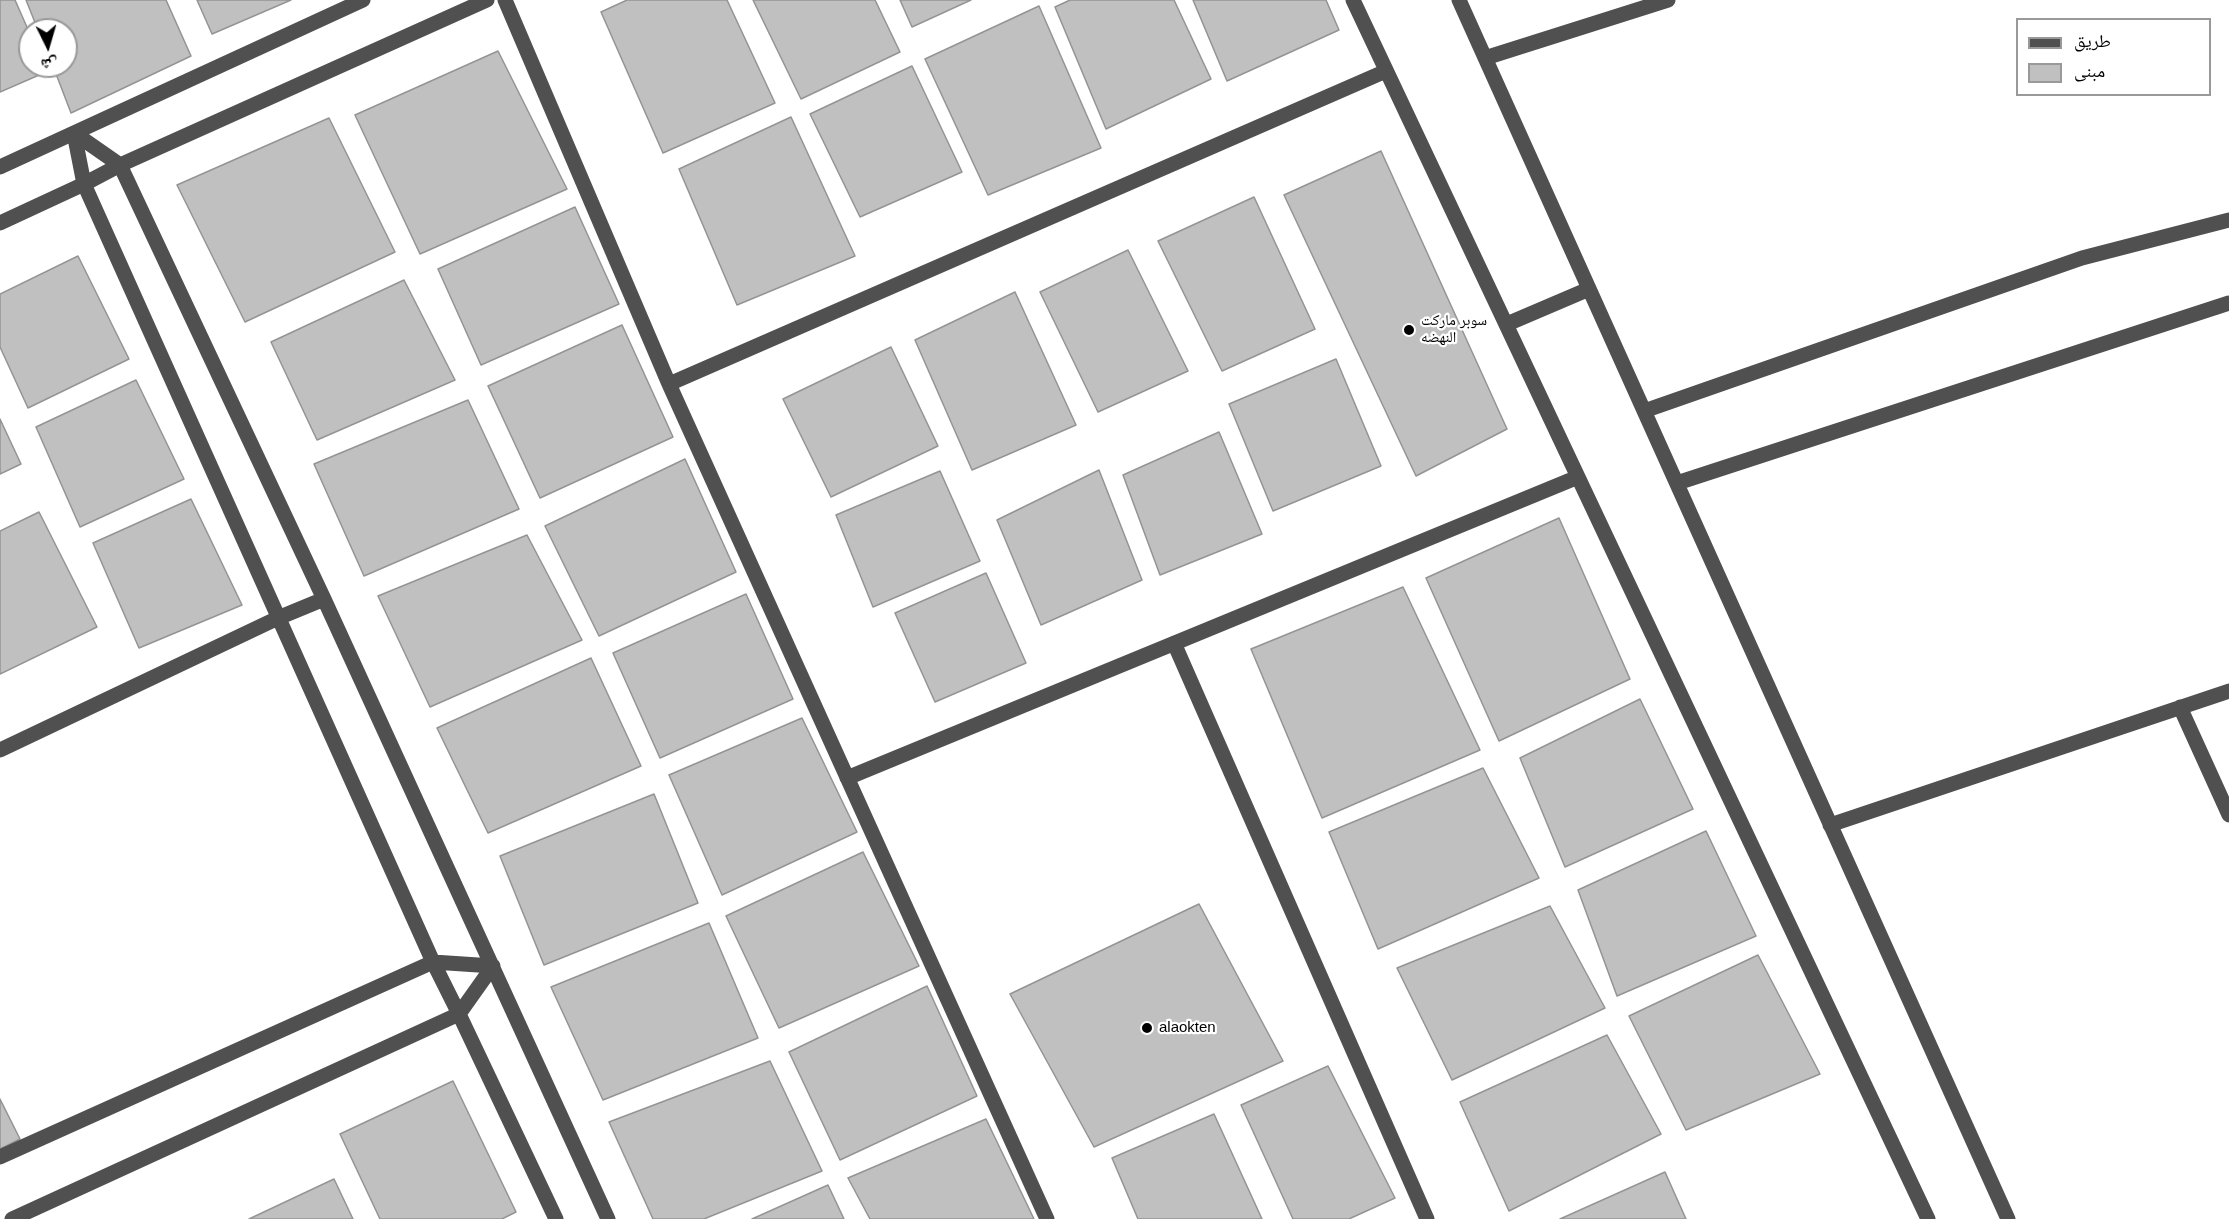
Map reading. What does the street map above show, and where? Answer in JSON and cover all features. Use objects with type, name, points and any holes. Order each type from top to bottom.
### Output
[{"type":"street","points":[[0,166],[363,0]]},
{"type":"street","points":[[0,223],[120,165],[487,0]]},
{"type":"street","points":[[505,0],[669,384],[1047,1219]]},
{"type":"street","points":[[1353,0],[1928,1219]]},
{"type":"street","points":[[1459,0],[2008,1219]]},
{"type":"street","points":[[1485,58],[1668,0]]},
{"type":"street","points":[[669,384],[1386,71]]},
{"type":"street","points":[[74,133],[120,165],[324,599],[608,1219]]},
{"type":"street","points":[[74,133],[84,184],[433,962],[556,1219]]},
{"type":"street","points":[[1644,411],[2082,258],[2229,220]]},
{"type":"street","points":[[1507,324],[1589,289]]},
{"type":"street","points":[[1677,483],[2229,303]]},
{"type":"street","points":[[847,778],[1578,477]]},
{"type":"street","points":[[0,750],[278,618],[324,599]]},
{"type":"street","points":[[1174,643],[1427,1219]]},
{"type":"street","points":[[1830,825],[2229,691]]},
{"type":"street","points":[[2180,708],[2229,815]]},
{"type":"street","points":[[0,1157],[433,962],[493,966]]},
{"type":"street","points":[[12,1219],[459,1014],[493,966]]},
{"type":"building","points":[[0,0],[15,0],[23,18],[18,18],[18,78],[32,78],[0,92]]},
{"type":"building","points":[[26,0],[166,0],[191,56],[71,113],[58,78],[78,78],[78,18],[33,18]]},
{"type":"building","points":[[197,0],[291,0],[212,34]]},
{"type":"building","points":[[627,0],[727,0],[775,103],[663,153],[601,12]]},
{"type":"building","points":[[753,0],[875,0],[900,52],[801,99]]},
{"type":"building","points":[[900,0],[971,0],[912,27]]},
{"type":"building","points":[[1070,0],[1174,0],[1211,79],[1106,129],[1055,7]]},
{"type":"building","points":[[1193,0],[1326,0],[1339,30],[1227,81]]},
{"type":"building","points":[[1039,6],[1101,148],[988,195],[925,59]]},
{"type":"building","points":[[498,51],[567,189],[420,254],[355,115]]},
{"type":"building","points":[[912,66],[962,172],[860,217],[810,114]]},
{"type":"building","points":[[791,117],[855,256],[737,305],[679,169]]},
{"type":"building","points":[[329,118],[395,252],[245,322],[177,185]]},
{"type":"building","points":[[1381,151],[1507,429],[1416,476],[1284,195]]},
{"type":"building","points":[[1254,197],[1315,329],[1222,371],[1158,241]]},
{"type":"building","points":[[575,207],[619,304],[481,365],[438,269]]},
{"type":"building","points":[[1128,250],[1188,371],[1098,412],[1040,292]]},
{"type":"building","points":[[78,256],[129,359],[28,408],[0,347],[0,294]]},
{"type":"building","points":[[404,280],[455,380],[317,440],[271,342]]},
{"type":"building","points":[[1015,292],[1076,425],[972,470],[915,340]]},
{"type":"building","points":[[622,325],[673,437],[540,498],[488,386]]},
{"type":"building","points":[[891,347],[938,446],[831,497],[783,399]]},
{"type":"building","points":[[1336,359],[1381,466],[1273,511],[1229,404]]},
{"type":"building","points":[[136,380],[184,479],[80,527],[36,427]]},
{"type":"building","points":[[468,400],[519,509],[364,576],[314,464]]},
{"type":"building","points":[[0,419],[21,464],[0,474]]},
{"type":"building","points":[[1219,432],[1262,534],[1160,575],[1123,475]]},
{"type":"building","points":[[685,459],[736,572],[599,636],[545,526]]},
{"type":"building","points":[[1099,470],[1142,580],[1041,625],[997,520]]},
{"type":"building","points":[[940,471],[980,561],[873,607],[836,515]]},
{"type":"building","points":[[191,499],[242,605],[139,648],[93,543]]},
{"type":"building","points":[[39,512],[97,627],[0,674],[0,531]]},
{"type":"building","points":[[1559,518],[1630,679],[1499,741],[1426,578]]},
{"type":"building","points":[[527,535],[582,640],[430,707],[378,596]]},
{"type":"building","points":[[986,573],[1026,663],[935,702],[895,613]]},
{"type":"building","points":[[1403,587],[1480,750],[1322,818],[1251,649]]},
{"type":"building","points":[[746,594],[793,699],[660,758],[613,653]]},
{"type":"building","points":[[591,658],[641,766],[488,833],[437,728]]},
{"type":"building","points":[[1640,699],[1693,809],[1565,867],[1520,758]]},
{"type":"building","points":[[802,718],[857,832],[722,895],[669,775]]},
{"type":"building","points":[[1483,768],[1539,878],[1378,949],[1329,832]]},
{"type":"building","points":[[654,794],[698,903],[544,965],[500,856]]},
{"type":"building","points":[[1706,831],[1756,936],[1617,996],[1578,890]]},
{"type":"building","points":[[863,852],[919,966],[779,1028],[726,916]]},
{"type":"building","name":"alaokten","points":[[1199,904],[1283,1061],[1094,1147],[1010,994]]},
{"type":"building","points":[[1550,906],[1605,1008],[1452,1080],[1397,968]]},
{"type":"building","points":[[709,923],[758,1038],[603,1100],[551,987]]},
{"type":"building","points":[[1758,955],[1820,1074],[1686,1130],[1629,1016]]},
{"type":"building","points":[[927,986],[977,1096],[840,1160],[789,1052]]},
{"type":"building","points":[[1607,1035],[1661,1134],[1509,1211],[1460,1102]]},
{"type":"building","points":[[770,1061],[822,1171],[704,1219],[653,1219],[609,1122]]},
{"type":"building","points":[[1328,1066],[1395,1198],[1349,1219],[1293,1219],[1241,1105]]},
{"type":"building","points":[[453,1081],[516,1212],[502,1219],[380,1219],[340,1134]]},
{"type":"building","points":[[0,1099],[20,1139],[0,1149]]},
{"type":"building","points":[[1214,1114],[1262,1219],[1138,1219],[1112,1158]]},
{"type":"building","points":[[986,1119],[1034,1219],[870,1219],[848,1178]]},
{"type":"building","points":[[1665,1172],[1686,1219],[1560,1219]]},
{"type":"building","points":[[334,1179],[353,1219],[249,1219]]},
{"type":"building","points":[[828,1185],[844,1219],[752,1219]]},
{"type":"place","name":"سوبر ماركت النهضه","points":[[1409,330]]},
{"type":"place","name":"alaokten","points":[[1147,1028]]}]
